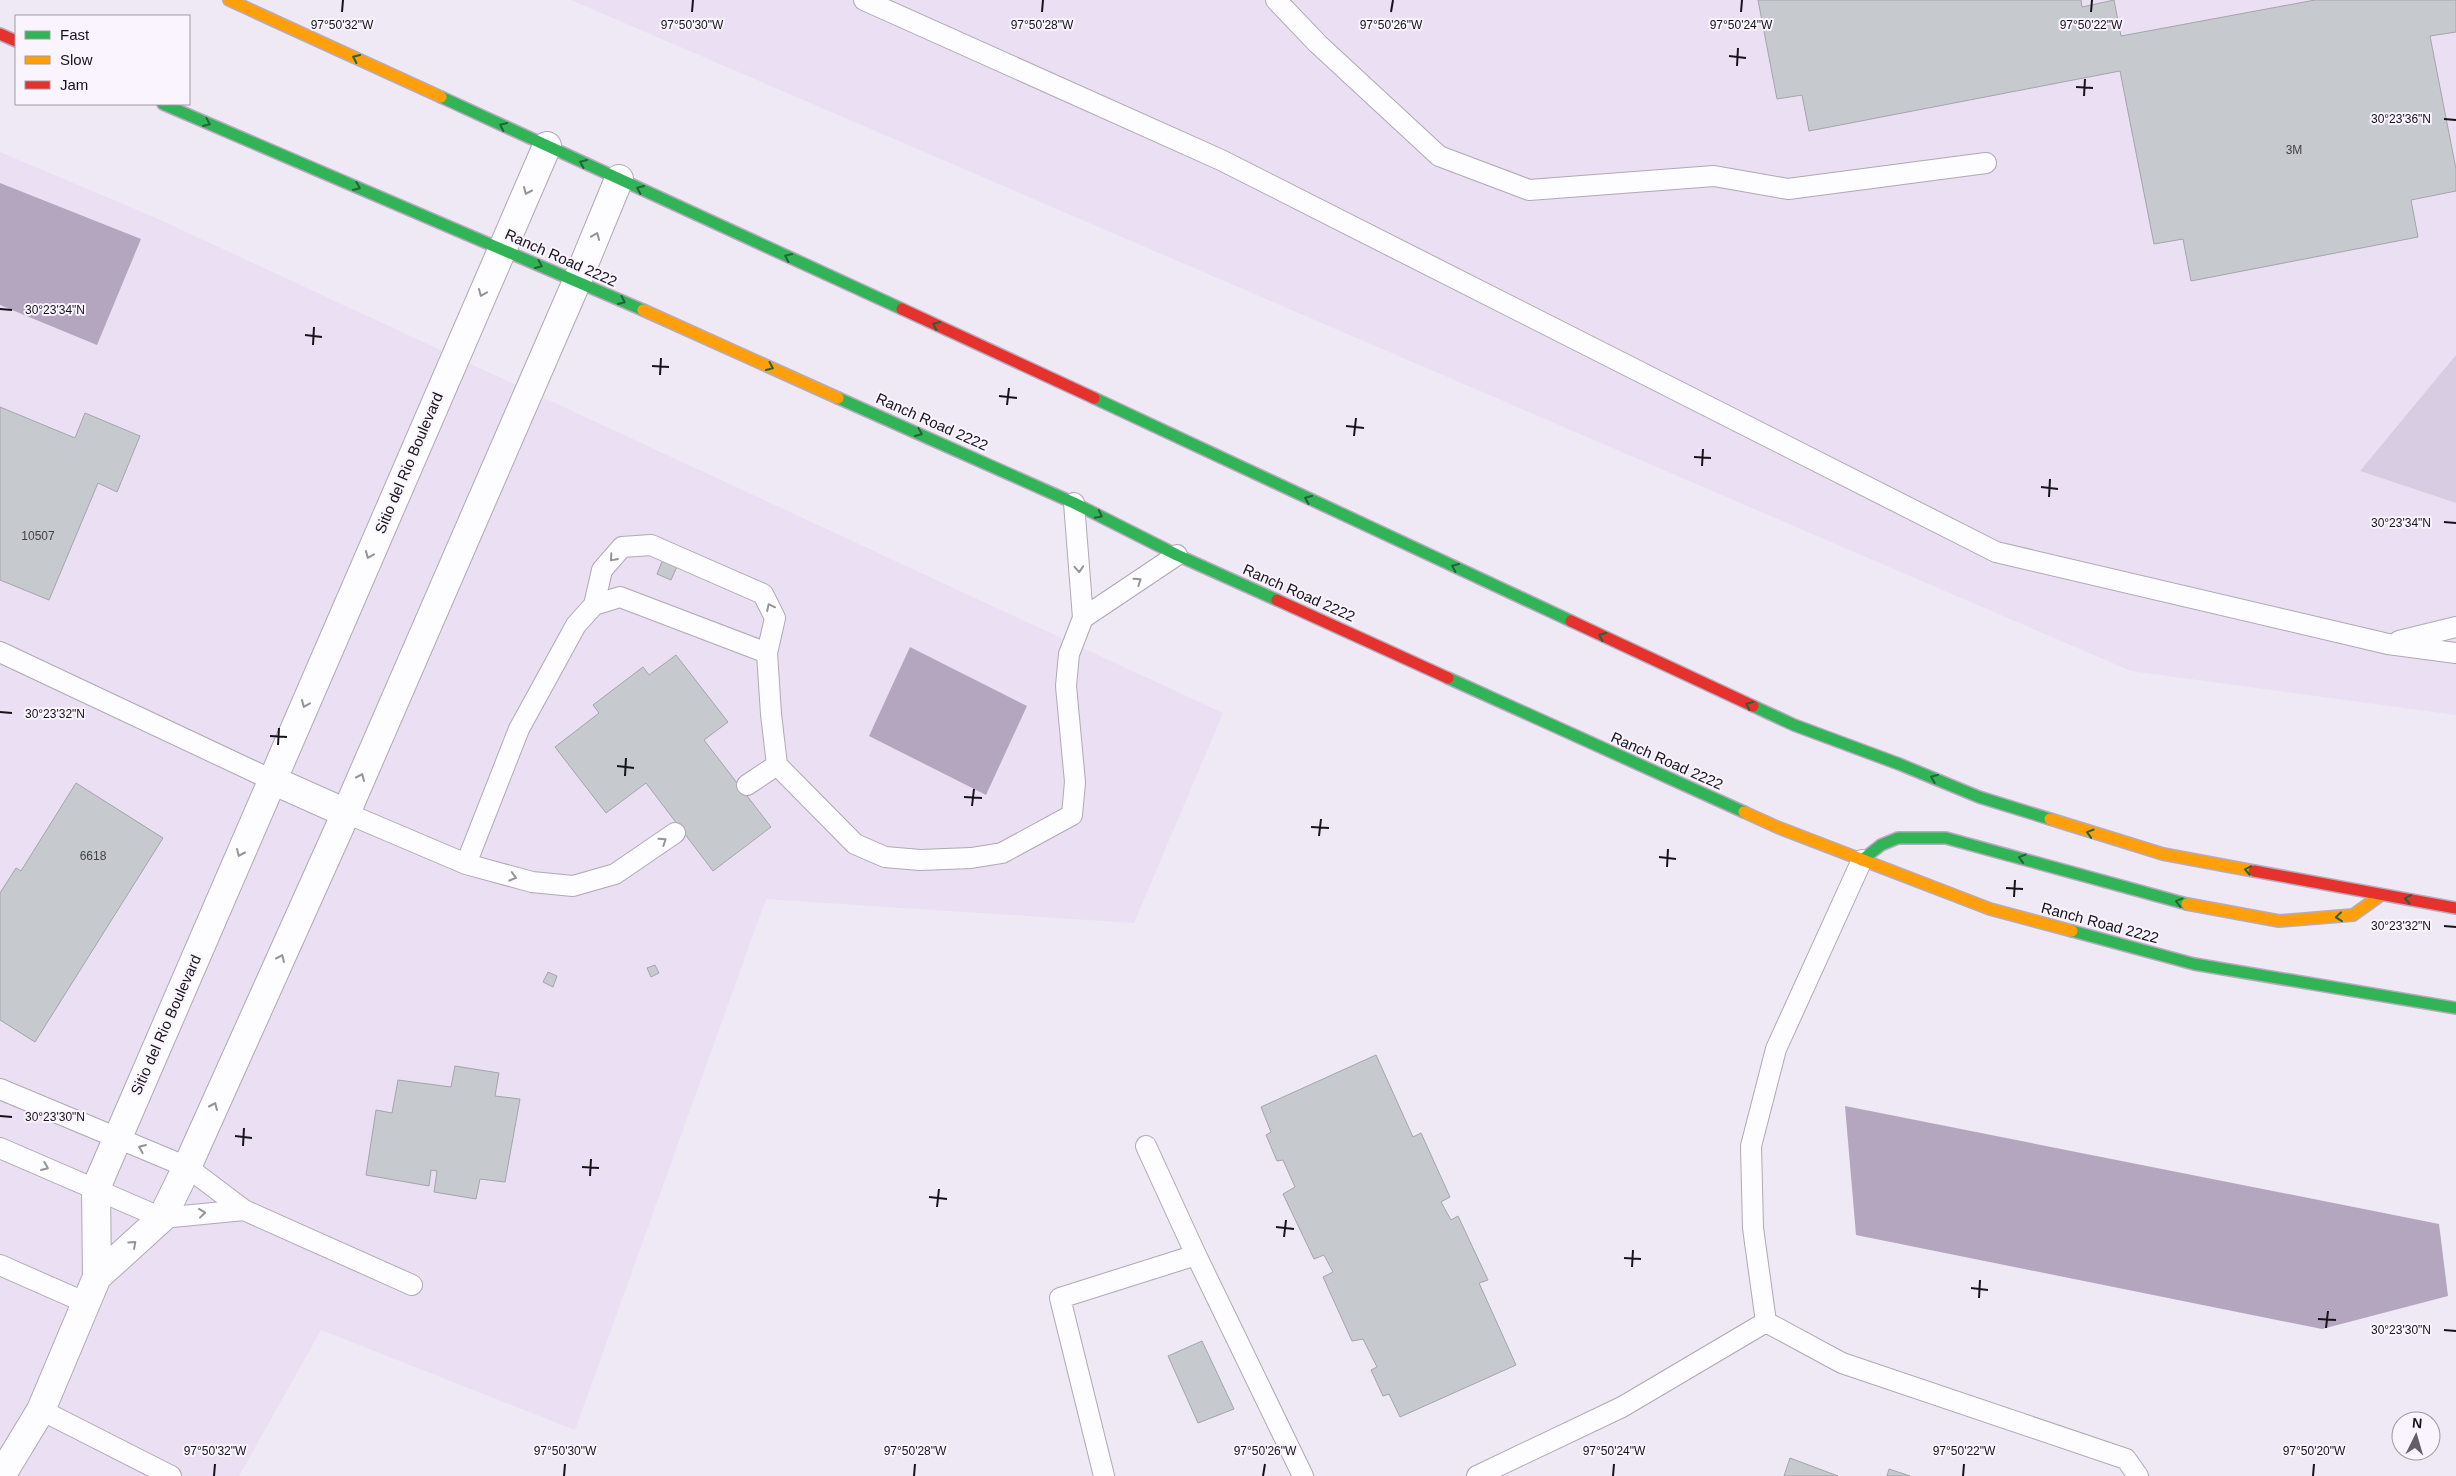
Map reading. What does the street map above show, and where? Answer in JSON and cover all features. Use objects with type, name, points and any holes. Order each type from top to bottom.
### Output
[{"type":"main road","points":[[229,0],[548,146],[1794,725],[1899,764],[1979,797],[2163,854],[2456,908]]},
{"type":"main road","points":[[0,34],[15,41]]},
{"type":"main road","name":"Ranch Road 2222","points":[[164,105],[577,281],[1074,503],[1178,555],[1776,827],[1990,909],[2194,964],[2456,1008]]},
{"type":"main road","points":[[1862,860],[1883,843],[1896,838],[1920,836],[1946,838],[2191,905],[2279,921],[2353,915],[2381,894]]},
{"type":"street","name":"Sitio del Rio Boulevard","points":[[96,1277],[96,1188],[116,1137],[501,248],[548,146]]},
{"type":"street","name":"Sitio del Rio Boulevard","points":[[5,1464],[41,1410],[84,1302],[96,1277],[162,1218],[187,1168],[346,813],[577,281],[619,179]]},
{"type":"street","points":[[272,780],[346,813]]},
{"type":"lane","points":[[864,0],[1221,160],[1996,552],[2388,644],[2456,652]]},
{"type":"lane","points":[[1276,0],[1318,44],[1439,156],[1529,190],[1714,176],[1788,189],[1986,163]]},
{"type":"lane","points":[[466,864],[519,729],[576,625],[594,604],[602,570],[622,547],[651,545],[763,594],[775,618],[767,653],[770,714],[777,765],[855,844],[885,857],[920,860],[971,858],[1002,853],[1072,815],[1075,782],[1066,686],[1069,654],[1083,618],[1074,503]]},
{"type":"lane","points":[[1083,618],[1178,555]]},
{"type":"lane","points":[[594,604],[620,597],[767,653]]},
{"type":"lane","points":[[2388,644],[2456,627]]},
{"type":"lane","points":[[0,652],[272,780]]},
{"type":"lane","points":[[747,785],[777,765]]},
{"type":"lane","points":[[346,813],[466,864],[532,882],[574,886],[616,874],[675,833]]},
{"type":"lane","points":[[1766,1322],[1753,1228],[1750,1146],[1776,1049],[1862,860]]},
{"type":"lane","points":[[0,1089],[187,1168],[244,1210],[412,1285]]},
{"type":"lane","points":[[1146,1146],[1196,1255],[1304,1476]]},
{"type":"lane","points":[[0,1148],[162,1218],[244,1210]]},
{"type":"lane","points":[[1104,1476],[1060,1298],[1196,1255]]},
{"type":"lane","points":[[0,1265],[84,1302]]},
{"type":"lane","points":[[1477,1476],[1622,1407],[1766,1322]]},
{"type":"lane","points":[[1766,1322],[1842,1363],[2126,1459],[2138,1476]]},
{"type":"lane","points":[[41,1410],[171,1476]]},
{"type":"shaded area","points":[[571,0],[2456,0],[2456,355],[2360,471],[2456,503],[2456,715],[2131,671]]},
{"type":"shaded area","points":[[0,152],[156,218],[1223,713],[1134,923],[766,899],[575,1430],[321,1330],[239,1476],[0,1476]]},
{"type":"shaded area","points":[[0,183],[141,239],[97,345],[0,305]]},
{"type":"shaded area","points":[[2456,355],[2456,503],[2360,471]]},
{"type":"shaded area","points":[[910,647],[1027,706],[986,795],[869,736]]},
{"type":"shaded area","points":[[1845,1106],[2439,1224],[2448,1296],[2322,1329],[1856,1235]]},
{"type":"building","points":[[1758,0],[2081,0],[2082,7],[2114,0],[2121,36],[2315,0],[2456,0],[2456,32],[2430,36],[2456,169],[2456,191],[2411,200],[2418,237],[2191,281],[2183,239],[2154,244],[2120,71],[1809,131],[1802,95],[1777,99]]},
{"type":"building","points":[[0,407],[75,438],[85,413],[140,436],[117,492],[98,483],[49,600],[0,580]]},
{"type":"building","points":[[665,554],[680,560],[671,580],[657,574]]},
{"type":"building","points":[[676,655],[728,722],[704,740],[771,827],[713,871],[646,783],[606,813],[555,747],[599,713],[593,705],[643,667],[649,675]]},
{"type":"building","points":[[76,783],[163,838],[35,1042],[0,1020],[0,893],[16,868],[21,871]]},
{"type":"building","points":[[655,965],[659,973],[651,977],[647,968]]},
{"type":"building","points":[[548,972],[557,976],[553,987],[543,982]]},
{"type":"building","points":[[1376,1055],[1413,1137],[1421,1133],[1450,1197],[1441,1202],[1451,1220],[1458,1216],[1488,1280],[1479,1283],[1516,1365],[1400,1417],[1389,1394],[1383,1396],[1371,1370],[1377,1367],[1363,1339],[1352,1341],[1323,1277],[1333,1272],[1324,1255],[1314,1259],[1283,1194],[1295,1187],[1283,1160],[1277,1161],[1266,1135],[1271,1132],[1261,1107]]},
{"type":"building","points":[[455,1066],[499,1073],[495,1096],[520,1099],[505,1182],[480,1179],[476,1199],[434,1192],[437,1171],[431,1170],[429,1186],[366,1175],[376,1110],[392,1113],[398,1080],[451,1087]]},
{"type":"building","points":[[1202,1341],[1234,1409],[1198,1423],[1168,1356]]},
{"type":"building","points":[[1790,1458],[1838,1476],[1784,1476]]},
{"type":"building","points":[[1889,1469],[1910,1476],[1887,1476]]},
{"type":"traffic: fast","points":[[441,97],[902,309]]},
{"type":"traffic: fast","points":[[165,105],[643,310]]},
{"type":"traffic: fast","points":[[838,398],[1074,503],[1177,555],[1277,600]]},
{"type":"traffic: fast","points":[[1094,398],[1571,621]]},
{"type":"traffic: fast","points":[[1448,678],[1744,812]]},
{"type":"traffic: fast","points":[[1753,706],[1794,725],[1899,764],[1979,797],[2050,819]]},
{"type":"traffic: fast","points":[[1862,860],[1881,845],[1898,838],[1946,838],[2187,904]]},
{"type":"traffic: fast","points":[[2072,931],[2194,964],[2456,1008]]},
{"type":"traffic: slow","points":[[229,0],[441,97]]},
{"type":"traffic: slow","points":[[643,310],[838,398]]},
{"type":"traffic: slow","points":[[1744,812],[1777,827],[1990,909],[2072,931]]},
{"type":"traffic: slow","points":[[2050,819],[2163,854],[2254,871]]},
{"type":"traffic: slow","points":[[2187,904],[2279,921],[2353,915],[2381,895]]},
{"type":"traffic: jam","points":[[0,34],[15,41]]},
{"type":"traffic: jam","points":[[902,309],[1094,398]]},
{"type":"traffic: jam","points":[[1277,600],[1448,678]]},
{"type":"traffic: jam","points":[[1571,621],[1753,706]]},
{"type":"traffic: jam","points":[[2254,871],[2456,908]]}]
